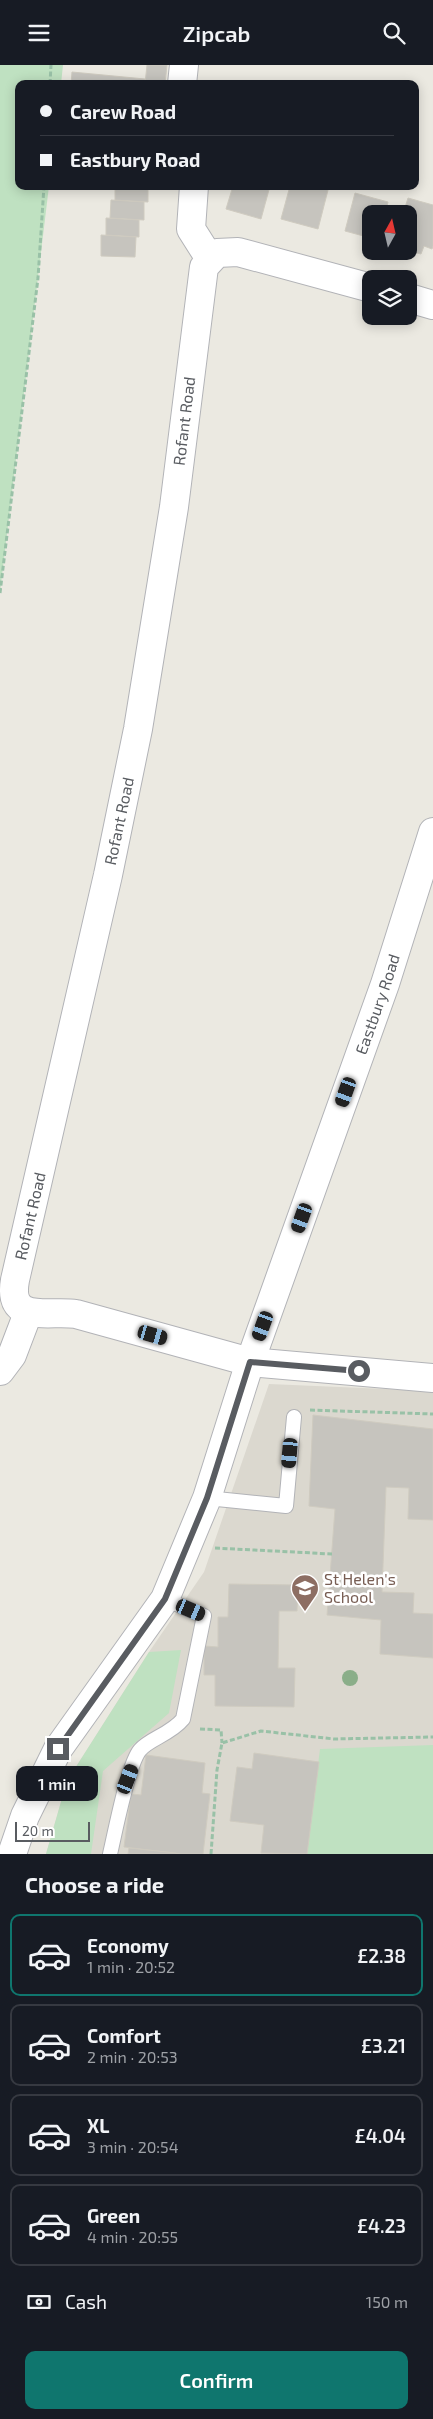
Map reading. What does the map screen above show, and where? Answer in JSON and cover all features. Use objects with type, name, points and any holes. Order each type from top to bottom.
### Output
[{"type":"street","points":[[182,80],[184,65]]},
{"type":"street","points":[[194,190],[191,229],[210,259],[217,253],[238,252],[362,286]]},
{"type":"street","name":"Rofant Road","points":[[28,1313],[18,1306],[14,1299],[13,1290],[108,875],[138,729],[174,507],[200,283],[204,267],[210,259]]},
{"type":"street","points":[[417,300],[433,305]]},
{"type":"street","name":"Eastbury Road","points":[[12,1854],[25,1816],[58,1749],[165,1599],[207,1498],[250,1362],[385,984],[433,832]]},
{"type":"street","points":[[0,1371],[12,1355],[28,1313],[61,1312],[76,1314],[250,1362],[433,1378]]},
{"type":"lane","points":[[207,1498],[286,1506],[294,1417]]},
{"type":"lane","points":[[110,1854],[128,1779],[140,1750],[177,1727],[184,1719],[204,1616],[165,1599]]},
{"type":"path","points":[[50,80],[51,65]]},
{"type":"path","points":[[0,593],[38,278],[44,190]]},
{"type":"path","points":[[294,1417],[313,1409],[433,1414]]},
{"type":"path","points":[[187,1546],[332,1555]]},
{"type":"path","points":[[177,1727],[221,1730],[222,1743],[217,1770],[211,1854]]},
{"type":"path","points":[[222,1743],[261,1731],[334,1739],[433,1737]]},
{"type":"shaded area","name":"St Helen's School","points":[[269,1384],[433,1391],[433,1854],[46,1854],[67,1781],[149,1652],[204,1572]]},
{"type":"green space","points":[[0,65],[63,65],[61,80],[15,80],[15,190],[49,190],[0,592]]},
{"type":"green space","points":[[181,1650],[169,1713],[103,1771],[91,1854],[46,1854],[67,1781],[149,1652]]},
{"type":"green space","points":[[433,1745],[433,1854],[307,1854],[320,1749]]},
{"type":"building","points":[[147,65],[167,65],[165,80],[145,80]]},
{"type":"building","points":[[72,72],[145,79],[145,80],[71,80]]},
{"type":"building","points":[[115,190],[148,190],[148,202],[115,200]]},
{"type":"building","points":[[232,190],[269,190],[261,219],[226,209]]},
{"type":"building","points":[[289,190],[328,190],[318,229],[281,219]]},
{"type":"building","points":[[355,193],[388,202],[387,205],[362,205],[362,236],[345,231]]},
{"type":"building","points":[[408,198],[433,205],[433,246],[432,249],[424,246],[421,254],[418,253],[418,205],[406,205]]},
{"type":"building","points":[[111,200],[144,202],[144,220],[110,218]]},
{"type":"building","points":[[106,218],[139,220],[139,237],[106,235]]},
{"type":"building","points":[[101,235],[136,237],[135,257],[101,256]]},
{"type":"building","points":[[313,1415],[433,1429],[433,1520],[408,1519],[409,1488],[386,1487],[382,1592],[414,1593],[413,1613],[433,1614],[433,1658],[380,1654],[381,1620],[327,1615],[335,1509],[309,1506]]},
{"type":"building","points":[[229,1584],[298,1585],[297,1611],[279,1611],[278,1668],[295,1668],[294,1707],[215,1706],[215,1675],[204,1675],[204,1646],[218,1647],[218,1617],[228,1617]]},
{"type":"building","points":[[254,1753],[319,1762],[307,1854],[261,1853],[264,1825],[230,1821],[237,1767],[252,1769]]},
{"type":"building","points":[[146,1755],[205,1763],[202,1793],[210,1794],[203,1854],[181,1854],[124,1847],[131,1794],[141,1795]]},
{"type":"building","points":[[129,1848],[176,1853],[176,1854],[128,1854]]},
{"type":"place","name":"St Helen's School","points":[[305,1612]]},
{"type":"route","points":[[58,1749],[165,1599],[207,1498],[250,1362],[359,1371]]}]
